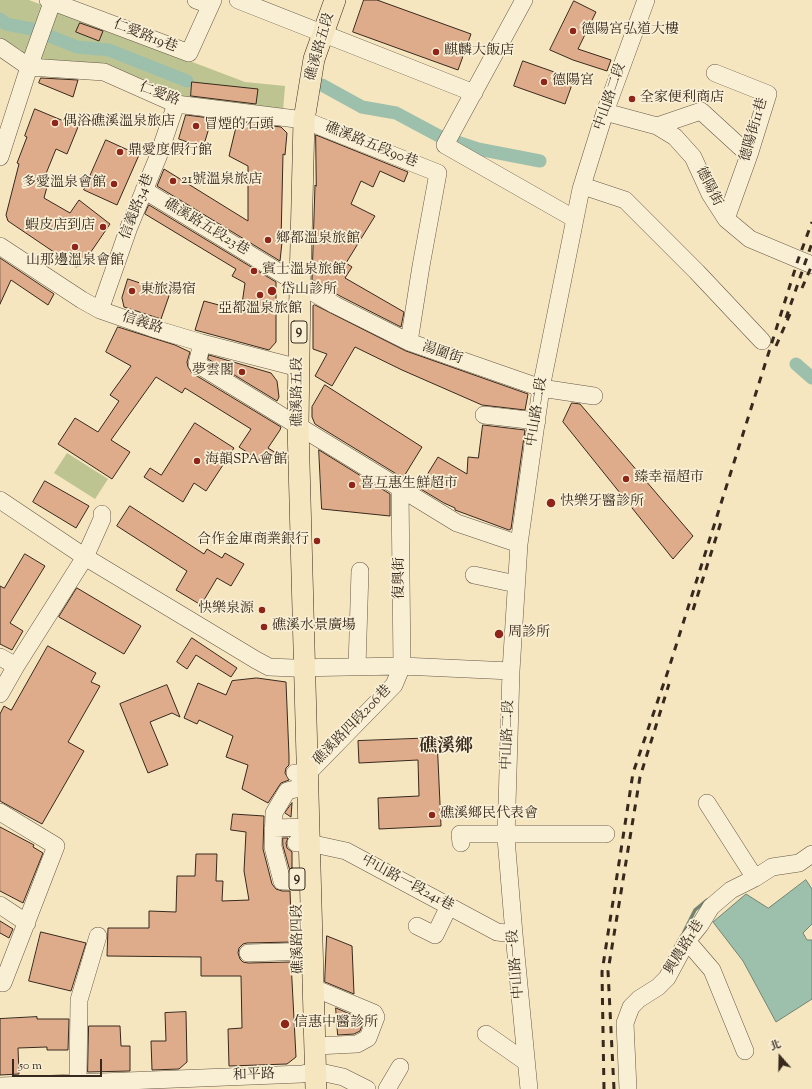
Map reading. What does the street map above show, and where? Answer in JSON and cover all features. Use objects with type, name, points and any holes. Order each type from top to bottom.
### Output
[{"type":"main road","name":"礁溪路五段","points":[[299,669],[293,423],[297,119],[314,59],[322,0]]},
{"type":"main road","name":"礁溪路五段","points":[[317,32],[335,0]]},
{"type":"main road","name":"礁溪路四段","points":[[299,669],[309,1081]]},
{"type":"main road","name":"礁溪路四段","points":[[306,951],[314,988],[316,1046],[309,1081]]},
{"type":"street","points":[[238,0],[474,93]]},
{"type":"street","points":[[524,0],[445,145],[575,219]]},
{"type":"street","name":"中山路二段","points":[[506,836],[511,670],[519,544],[541,388],[583,186],[605,112],[642,1]]},
{"type":"street","name":"仁愛路19巷","points":[[50,5],[189,53],[206,2]]},
{"type":"street","points":[[0,157],[50,5]]},
{"type":"street","points":[[0,47],[32,59]]},
{"type":"street","name":"仁愛路","points":[[32,59],[104,72],[176,104],[297,119]]},
{"type":"street","name":"德陽街11巷","points":[[715,73],[768,94],[749,155],[726,219]]},
{"type":"street","name":"信義路34巷","points":[[100,310],[176,104]]},
{"type":"street","points":[[657,126],[701,111],[749,155]]},
{"type":"street","name":"德陽街","points":[[605,112],[657,126],[676,137],[693,157],[710,194],[726,219],[750,239],[812,265]]},
{"type":"street","name":"礁溪路五段90巷","points":[[297,119],[438,173]]},
{"type":"street","name":"湯圍街","points":[[438,173],[409,342],[541,388],[594,396]]},
{"type":"street","points":[[583,186],[625,200],[697,272],[762,341]]},
{"type":"street","name":"礁溪路五段23巷","points":[[144,190],[294,282],[335,305],[409,342]]},
{"type":"street","name":"信義路","points":[[0,246],[82,300],[100,310],[202,343],[293,367]]},
{"type":"street","points":[[202,343],[197,364],[457,523],[519,544]]},
{"type":"street","points":[[484,415],[537,421]]},
{"type":"street","name":"復興街","points":[[400,489],[402,666]]},
{"type":"street","points":[[0,500],[85,557],[269,667],[299,669],[402,666],[511,670]]},
{"type":"street","points":[[0,694],[85,557],[102,519],[102,514]]},
{"type":"street","points":[[358,667],[360,571]]},
{"type":"street","points":[[474,575],[516,584]]},
{"type":"street","points":[[0,657],[16,666]]},
{"type":"street","name":"礁溪路四段206巷","points":[[304,882],[282,881],[273,847],[274,813],[287,791],[302,781],[394,685],[402,666]]},
{"type":"street","points":[[707,803],[755,878]]},
{"type":"street","points":[[0,812],[56,846],[3,982]]},
{"type":"street","name":"中山路一段241巷","points":[[273,828],[303,835],[346,851],[497,932],[514,934]]},
{"type":"street","points":[[461,843],[460,834],[506,836],[606,834]]},
{"type":"street","name":"中山路一段","points":[[506,836],[526,1062],[530,1089]]},
{"type":"street","name":"興農路1巷","points":[[632,1086],[625,1023],[631,1007],[639,999],[658,987],[667,978],[687,941],[700,925],[710,906],[731,890],[755,878],[772,867],[799,863],[812,854]]},
{"type":"street","points":[[0,905],[27,923]]},
{"type":"street","points":[[417,926],[435,935],[449,906]]},
{"type":"street","points":[[78,1083],[79,1000],[98,936]]},
{"type":"street","points":[[687,941],[712,970],[745,1051]]},
{"type":"street","points":[[248,953],[306,951]]},
{"type":"street","points":[[314,988],[374,1013],[376,1017],[368,1038],[357,1044],[316,1046]]},
{"type":"street","points":[[486,1034],[526,1062]]},
{"type":"street","points":[[387,1089],[400,1067]]},
{"type":"street","name":"和平路","points":[[0,1086],[78,1083],[309,1081],[344,1083],[367,1089]]},
{"type":"shaded area","points":[[0,0],[29,0],[245,82],[285,86],[283,111],[179,98],[29,61],[21,50],[0,38]]},
{"type":"shaded area","points":[[67,453],[108,479],[95,499],[54,473]]},
{"type":"shaded area","points":[[806,880],[812,889],[812,924],[803,933],[807,940],[812,940],[812,999],[776,1022],[743,961],[713,922],[746,894],[768,908]]},
{"type":"building","name":"麒麟大飯店","points":[[364,0],[377,0],[471,34],[458,70],[353,32]]},
{"type":"building","name":"德陽宮弘道大樓","points":[[574,1],[596,12],[578,49],[611,60],[607,71],[573,60],[550,50]]},
{"type":"building","points":[[80,23],[103,31],[99,41],[76,32]]},
{"type":"building","name":"德陽宮","points":[[523,61],[574,79],[565,104],[514,86]]},
{"type":"building","points":[[41,78],[78,80],[73,97],[39,83]]},
{"type":"building","points":[[192,82],[258,89],[256,104],[191,96]]},
{"type":"building","points":[[35,109],[78,127],[67,154],[56,149],[43,181],[48,183],[44,198],[70,213],[79,200],[110,224],[82,265],[76,267],[8,221],[6,215],[19,164],[17,163],[27,137],[25,136]]},
{"type":"building","points":[[186,115],[281,127],[287,133],[285,155],[283,154],[282,242],[280,261],[157,186],[164,169],[248,221],[248,166],[229,156],[236,127],[211,121],[203,148],[179,139]]},
{"type":"building","points":[[316,135],[408,172],[404,182],[380,171],[373,187],[361,181],[351,204],[375,216],[346,263],[352,267],[345,278],[404,312],[401,327],[312,280],[315,185],[316,186]]},
{"type":"building","points":[[106,140],[139,155],[117,205],[84,190]]},
{"type":"building","points":[[149,205],[276,282],[276,342],[269,350],[195,330],[204,301],[241,311],[245,283],[232,276],[236,269],[145,214]]},
{"type":"building","points":[[0,258],[54,294],[48,305],[11,280],[0,304]]},
{"type":"building","points":[[128,279],[170,293],[161,319],[124,307],[122,298]]},
{"type":"building","points":[[315,305],[406,351],[528,394],[525,410],[482,405],[402,370],[355,347],[332,386],[315,376],[327,354],[313,349],[313,306]]},
{"type":"building","points":[[118,327],[175,345],[190,352],[187,362],[192,373],[281,427],[268,448],[276,453],[267,465],[239,447],[251,429],[185,388],[182,393],[156,377],[111,440],[130,452],[112,479],[58,444],[75,418],[98,432],[119,401],[110,395],[131,366],[106,352]]},
{"type":"building","points":[[209,355],[271,373],[277,381],[279,397],[277,401],[208,359]]},
{"type":"building","points":[[325,385],[422,447],[403,478],[315,424],[312,417],[312,407]]},
{"type":"building","name":"臻幸福超市","points":[[572,403],[580,404],[693,536],[673,559],[563,422]]},
{"type":"building","points":[[195,423],[234,448],[206,491],[194,483],[183,502],[144,477],[150,468],[161,475]]},
{"type":"building","points":[[483,425],[525,430],[511,529],[509,530],[455,510],[455,508],[419,488],[438,457],[467,474],[468,457],[478,458]]},
{"type":"building","name":"喜互惠生鮮超市","points":[[319,450],[390,494],[390,516],[322,509]]},
{"type":"building","points":[[45,481],[89,506],[76,528],[33,502]]},
{"type":"building","points":[[130,506],[204,554],[207,549],[222,558],[225,553],[244,564],[231,586],[217,578],[201,605],[176,590],[187,571],[117,526]]},
{"type":"building","points":[[25,554],[45,566],[10,623],[23,631],[12,650],[0,644],[0,586],[4,588]]},
{"type":"building","points":[[77,588],[141,626],[124,654],[59,617]]},
{"type":"building","points":[[192,638],[237,668],[231,677],[196,655],[187,669],[177,662]]},
{"type":"building","points":[[48,646],[96,673],[91,682],[100,686],[68,742],[84,751],[42,824],[0,801],[0,714],[4,706],[11,710]]},
{"type":"building","points":[[257,678],[286,682],[289,765],[286,768],[285,773],[289,780],[281,783],[268,803],[242,789],[248,765],[226,757],[233,736],[199,720],[197,724],[184,718],[198,683],[226,695],[232,681]]},
{"type":"building","points":[[167,685],[180,717],[172,713],[150,722],[168,765],[148,773],[120,704]]},
{"type":"building","points":[[437,738],[441,826],[379,829],[378,798],[419,796],[418,760],[359,763],[358,741]]},
{"type":"building","points":[[292,803],[291,817],[285,813]]},
{"type":"building","points":[[233,814],[264,816],[263,849],[272,884],[276,889],[290,891],[292,942],[247,943],[243,944],[239,948],[238,953],[243,962],[248,963],[291,962],[296,1057],[287,1064],[229,1066],[228,1029],[242,1028],[241,976],[201,976],[201,957],[107,956],[108,928],[149,928],[149,911],[176,912],[177,876],[195,876],[196,854],[217,854],[216,881],[223,881],[222,901],[249,900],[244,871],[246,832],[231,830]]},
{"type":"building","points":[[0,827],[34,845],[33,847],[43,853],[23,903],[0,891]]},
{"type":"building","points":[[283,838],[288,838],[286,843],[287,848],[292,852],[292,871],[290,871],[283,846]]},
{"type":"building","points":[[0,921],[13,929],[9,938],[0,933]]},
{"type":"building","points":[[41,932],[86,943],[71,991],[29,981]]},
{"type":"building","points":[[327,936],[352,946],[354,994],[325,982]]},
{"type":"building","points":[[336,1008],[364,1020],[360,1031],[354,1034],[338,1035]]},
{"type":"building","points":[[186,1012],[187,1062],[179,1069],[152,1070],[151,1041],[166,1041],[165,1013]]},
{"type":"building","points":[[37,1017],[37,1019],[69,1019],[68,1050],[47,1050],[47,1047],[18,1048],[19,1074],[0,1075],[0,1019]]},
{"type":"building","points":[[89,1026],[120,1026],[121,1046],[130,1046],[130,1071],[88,1072]]},
{"type":"waterway","points":[[0,19],[6,24],[32,29],[77,47],[109,50],[187,81]]},
{"type":"waterway","points":[[322,85],[362,107],[396,113],[439,136],[478,149],[540,161]]},
{"type":"waterway","points":[[796,364],[812,378]]},
{"type":"waterway","points":[[684,932],[695,910],[707,900]]},
{"type":"railway","points":[[604,1089],[602,972],[633,773],[668,671],[798,260],[812,222]]},
{"type":"railway","points":[[786,318],[812,243]]},
{"type":"railway","points":[[802,288],[812,265]]},
{"type":"railway","points":[[776,346],[790,314]]},
{"type":"railway","points":[[693,610],[721,522]]},
{"type":"railway","points":[[614,1089],[608,971],[640,777],[669,684]]},
{"type":"place","name":"德陽宮弘道大樓","points":[[573,31]]},
{"type":"place","name":"麒麟大飯店","points":[[436,52]]},
{"type":"place","name":"德陽宮","points":[[544,82]]},
{"type":"place","name":"全家便利商店","points":[[632,99]]},
{"type":"place","name":"偶浴礁溪溫泉旅店","points":[[55,123]]},
{"type":"place","name":"冒煙的石頭","points":[[196,126]]},
{"type":"place","name":"鼎愛度假行館","points":[[120,152]]},
{"type":"place","name":"21號溫泉旅店","points":[[173,181]]},
{"type":"place","name":"多愛溫泉會館","points":[[114,184]]},
{"type":"place","name":"蝦皮店到店","points":[[103,227]]},
{"type":"place","name":"鄉都溫泉旅館","points":[[268,240]]},
{"type":"place","name":"山那邊溫泉會館","points":[[75,247]]},
{"type":"place","name":"賓士溫泉旅館","points":[[254,271]]},
{"type":"place","name":"東旅湯宿","points":[[132,291]]},
{"type":"place","name":"岱山診所","points":[[272,291]]},
{"type":"place","name":"亞都溫泉旅館","points":[[260,295]]},
{"type":"place","name":"夢雲閣","points":[[242,372]]},
{"type":"place","name":"海韻SPA會館","points":[[197,461]]},
{"type":"place","name":"臻幸福超市","points":[[626,479]]},
{"type":"place","name":"喜互惠生鮮超市","points":[[352,485]]},
{"type":"place","name":"快樂牙醫診所","points":[[551,503]]},
{"type":"place","name":"合作金庫商業銀行","points":[[317,541]]},
{"type":"place","name":"快樂泉源","points":[[262,610]]},
{"type":"place","name":"礁溪水景廣場","points":[[264,627]]},
{"type":"place","name":"周診所","points":[[499,634]]},
{"type":"place","name":"礁溪鄉民代表會","points":[[432,815]]},
{"type":"place","name":"信惠中醫診所","points":[[285,1024]]},
{"type":"district","name":"礁溪鄉","points":[[446,748]]}]
